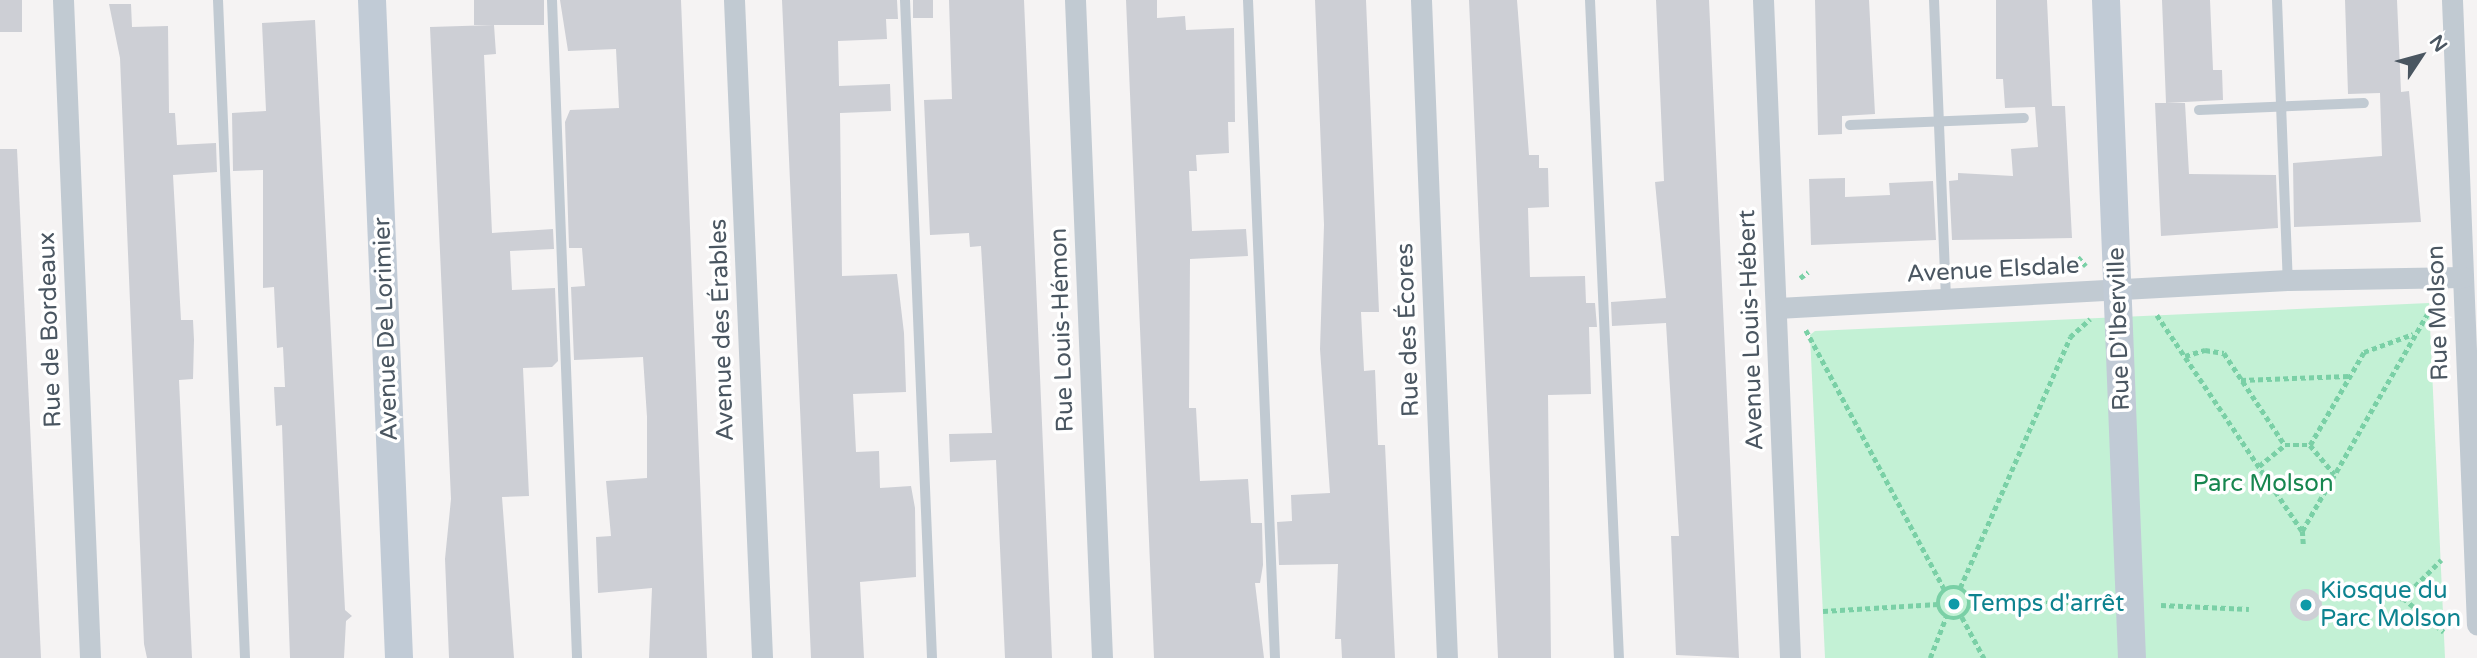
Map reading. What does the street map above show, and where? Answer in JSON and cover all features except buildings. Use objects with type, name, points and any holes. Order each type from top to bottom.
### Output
[{"type":"main road","name":"Avenue De Lorimier","points":[[372,0],[399,658]]},
{"type":"main road","name":"Rue D'Iberville","points":[[2106,0],[2132,658]]},
{"type":"street","name":"Rue de Bordeaux","points":[[63,0],[90,658]]},
{"type":"street","name":"Avenue des Érables","points":[[734,0],[762,658]]},
{"type":"street","name":"Rue Louis-Hémon","points":[[1075,0],[1102,658]]},
{"type":"street","name":"Rue des Écores","points":[[1421,0],[1447,658]]},
{"type":"street","name":"Avenue Louis-Hébert","points":[[1763,0],[1790,658]]},
{"type":"street","name":"Rue Molson","points":[[2452,0],[2477,625]]},
{"type":"street","name":"Avenue Elsdale","points":[[1777,308],[2288,279],[2463,277]]},
{"type":"lane","points":[[218,0],[245,658]]},
{"type":"lane","points":[[552,0],[577,658]]},
{"type":"lane","points":[[905,0],[932,658]]},
{"type":"lane","points":[[1248,0],[1275,658]]},
{"type":"lane","points":[[1590,0],[1619,658]]},
{"type":"lane","points":[[1934,0],[1946,298]]},
{"type":"lane","points":[[2277,0],[2288,279]]},
{"type":"lane","points":[[2199,110],[2364,103]]},
{"type":"lane","points":[[1850,125],[2024,118]]},
{"type":"path","points":[[2078,257],[2086,267]]},
{"type":"path","points":[[1800,278],[1808,272]]},
{"type":"path","points":[[2302,531],[2430,303]]},
{"type":"path","points":[[2154,315],[2185,356],[2302,531],[2303,544]]},
{"type":"path","points":[[1960,588],[2070,337],[2091,319]]},
{"type":"path","points":[[2310,445],[2364,352],[2413,334]]},
{"type":"path","points":[[1810,335],[1945,590]]},
{"type":"path","points":[[2185,356],[2216,350],[2241,380],[2285,445]]},
{"type":"path","points":[[2241,380],[2350,376]]},
{"type":"path","points":[[2259,466],[2285,445],[2310,445]]},
{"type":"path","points":[[2310,445],[2334,474]]},
{"type":"path","points":[[2403,598],[2441,560]]},
{"type":"path","points":[[1945,590],[1960,588]]},
{"type":"path","points":[[1960,588],[1970,605]]},
{"type":"path","points":[[1938,604],[1945,590]]},
{"type":"path","points":[[2366,597],[2403,598],[2444,632]]},
{"type":"path","points":[[1970,605],[2102,600]]},
{"type":"path","points":[[1823,611],[1938,604]]},
{"type":"path","points":[[1938,604],[1946,617]]},
{"type":"path","points":[[1962,617],[1970,605]]},
{"type":"path","points":[[2161,606],[2249,608]]},
{"type":"path","points":[[1946,617],[1962,617]]},
{"type":"path","points":[[1930,658],[1946,617]]},
{"type":"path","points":[[1962,617],[1984,658]]},
{"type":"green space","name":"Parc Molson","points":[[2429,303],[2445,658],[1825,658],[1810,335],[1815,331]]},
{"type":"place","name":"Temps d'arrêt","points":[[1954,604]]},
{"type":"place","name":"Kiosque du Parc Molson","points":[[2306,605]]}]
